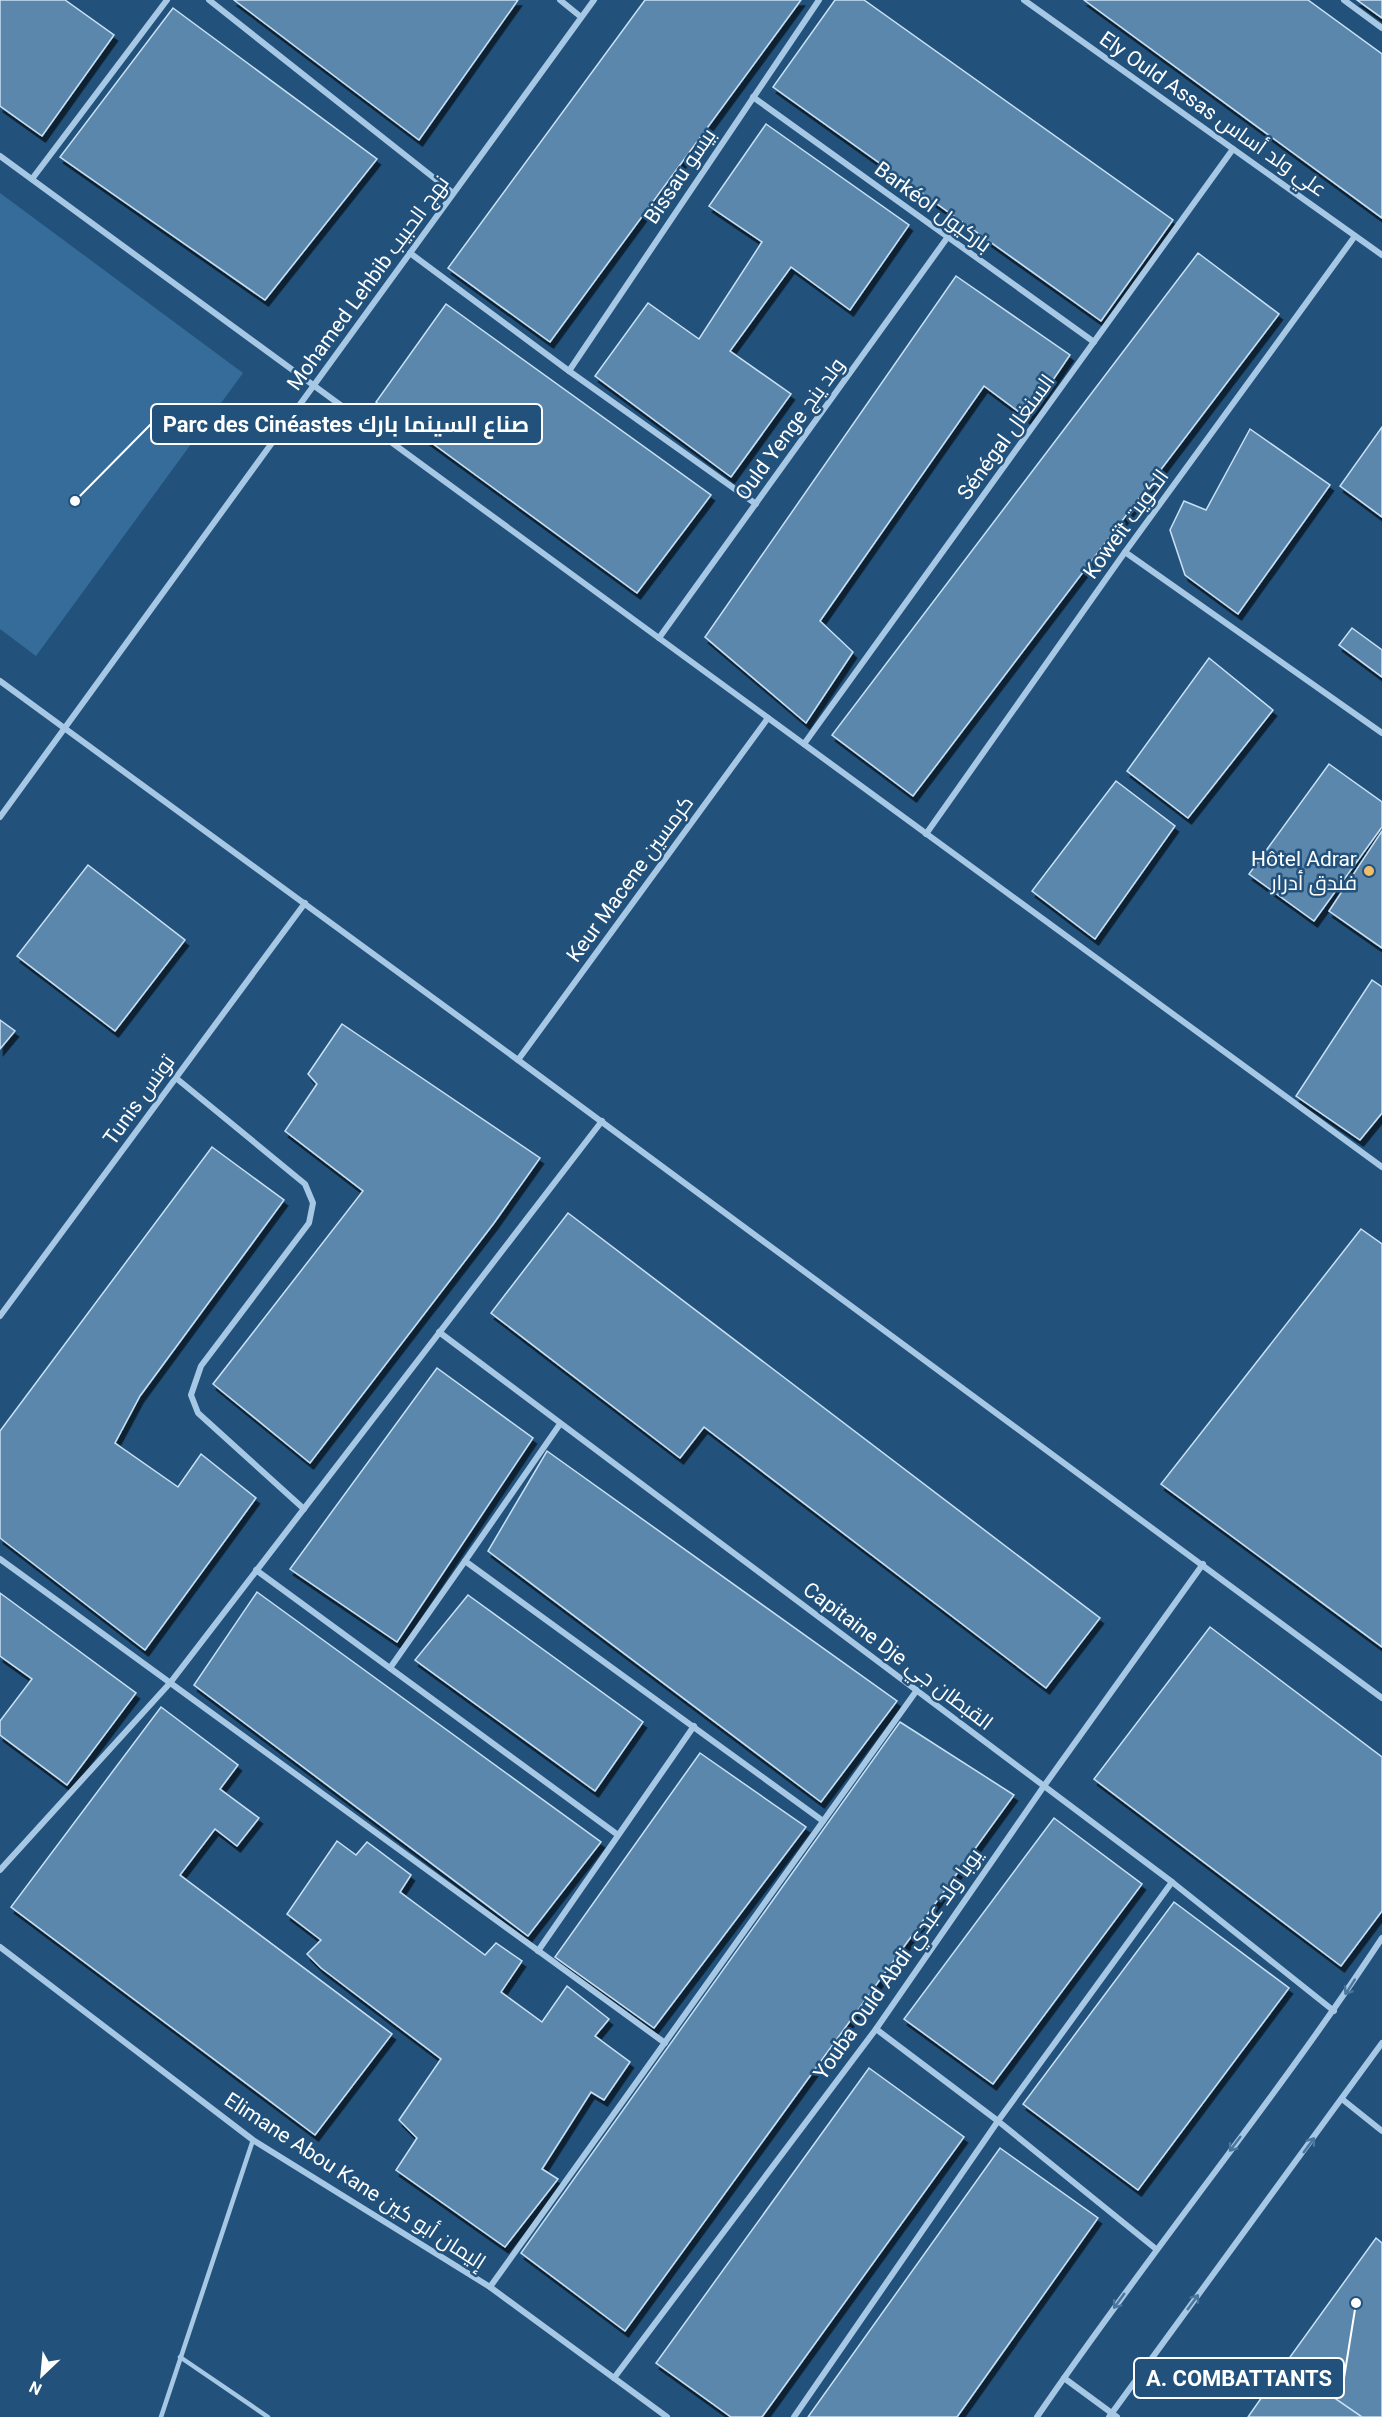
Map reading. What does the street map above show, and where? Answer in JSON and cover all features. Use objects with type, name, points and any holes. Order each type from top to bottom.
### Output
[{"type":"street","points":[[32,179],[167,0]]},
{"type":"street","points":[[209,0],[453,193]]},
{"type":"street","points":[[560,0],[581,17]]},
{"type":"street","name":"Mohamed Lehbib نهج الحبيب","points":[[0,817],[594,0]]},
{"type":"street","name":"Bissau بيسو","points":[[569,371],[819,0]]},
{"type":"street","name":"Ely Ould Assas علي ولد أساس","points":[[1024,0],[1382,255]]},
{"type":"street","points":[[1344,0],[1382,28]]},
{"type":"street","name":"Barkéol باركيول","points":[[753,96],[947,238],[1095,342]]},
{"type":"street","name":"Sénégal السنغال","points":[[804,744],[1233,149]]},
{"type":"street","points":[[0,156],[1382,1167]]},
{"type":"street","name":"Koweït الكويت","points":[[926,834],[1125,552],[1355,236]]},
{"type":"street","name":"Ould Yenge ولد ينج","points":[[659,638],[947,238]]},
{"type":"street","points":[[410,253],[569,371],[756,504]]},
{"type":"street","points":[[1125,552],[1382,733]]},
{"type":"street","points":[[0,681],[602,1121],[1382,1698]]},
{"type":"street","name":"Keur Macene كرمسين","points":[[518,1060],[768,718]]},
{"type":"street","name":"Tunis تونس","points":[[0,1316],[305,903]]},
{"type":"street","points":[[176,1078],[305,1184],[313,1203],[309,1223],[201,1366],[191,1395],[198,1413],[304,1509]]},
{"type":"street","points":[[0,1870],[170,1683],[602,1121]]},
{"type":"street","name":"Capitaine Dje القبطان جي","points":[[439,1332],[1172,1882],[1334,2011]]},
{"type":"street","points":[[390,1668],[561,1424]]},
{"type":"street","points":[[0,1559],[665,2043]]},
{"type":"street","points":[[465,1561],[823,1821]]},
{"type":"street","name":"Youba Ould Abdi يوبا ولد عبدي","points":[[614,2378],[876,2029],[1044,1786],[1203,1564]]},
{"type":"street","points":[[256,1570],[618,1835]]},
{"type":"street","points":[[490,2287],[917,1690]]},
{"type":"street","points":[[538,1951],[694,1726]]},
{"type":"street","points":[[794,2417],[998,2121],[1172,1882]]},
{"type":"street","points":[[1037,2417],[1156,2249],[1334,2011],[1382,1938]]},
{"type":"street","name":"Elimane Abou Kane إليمان أبو كين","points":[[0,1947],[253,2140],[490,2287],[667,2417]]},
{"type":"street","points":[[876,2029],[998,2121],[1156,2249]]},
{"type":"street","points":[[1064,2378],[1113,2416],[1382,2043]]},
{"type":"street","points":[[1342,2099],[1382,2131]]},
{"type":"lane","points":[[161,2417],[253,2140]]},
{"type":"lane","points":[[180,2357],[267,2417]]},
{"type":"shaded area","points":[[0,193],[243,373],[36,656],[0,629]]},
{"type":"building","points":[[0,0],[65,0],[114,35],[42,136],[0,106]]},
{"type":"building","points":[[234,0],[518,0],[419,140]]},
{"type":"building","points":[[645,0],[801,0],[550,342],[448,268]]},
{"type":"building","points":[[835,0],[864,0],[1173,220],[1101,321],[773,87]]},
{"type":"building","points":[[1084,0],[1308,0],[1382,54],[1382,218]]},
{"type":"building","points":[[1357,0],[1382,0],[1382,18]]},
{"type":"building","points":[[173,8],[377,159],[265,300],[60,157]]},
{"type":"building","points":[[766,124],[909,225],[850,310],[791,267],[730,351],[791,394],[731,477],[595,376],[648,303],[699,339],[762,242],[709,206]]},
{"type":"building","points":[[1198,253],[1279,314],[913,796],[832,735]]},
{"type":"building","points":[[956,276],[1070,355],[1027,418],[984,386],[820,621],[853,652],[806,723],[705,637]]},
{"type":"building","points":[[446,304],[711,495],[637,593],[376,402]]},
{"type":"building","points":[[1382,427],[1382,517],[1340,486]]},
{"type":"building","points":[[1250,429],[1330,485],[1238,614],[1185,575],[1170,530],[1184,501],[1206,510]]},
{"type":"building","points":[[1352,628],[1382,650],[1382,677],[1339,645]]},
{"type":"building","points":[[1209,658],[1273,710],[1188,818],[1127,771]]},
{"type":"building","points":[[1329,764],[1382,802],[1382,827],[1314,921],[1249,874]]},
{"type":"building","points":[[1116,781],[1175,826],[1095,939],[1032,891]]},
{"type":"building","name":"Hôtel Adrar فندق أدرار","points":[[1382,831],[1382,948],[1329,911]]},
{"type":"building","points":[[88,865],[185,940],[115,1031],[17,956]]},
{"type":"building","points":[[1372,980],[1382,987],[1382,1113],[1360,1140],[1296,1096]]},
{"type":"building","points":[[0,1020],[15,1031],[0,1049]]},
{"type":"building","points":[[342,1024],[540,1158],[494,1223],[310,1463],[213,1384],[363,1191],[285,1131],[317,1084],[308,1074]]},
{"type":"building","points":[[212,1147],[284,1200],[140,1396],[115,1443],[178,1487],[201,1454],[256,1498],[145,1650],[0,1538],[0,1431]]},
{"type":"building","points":[[568,1213],[1100,1618],[1046,1688],[704,1427],[680,1458],[491,1313]]},
{"type":"building","points":[[1361,1229],[1382,1244],[1382,1647],[1161,1484]]},
{"type":"building","points":[[437,1368],[533,1438],[397,1642],[290,1569]]},
{"type":"building","points":[[547,1451],[897,1701],[821,1802],[488,1551]]},
{"type":"building","points":[[257,1592],[601,1842],[528,1936],[194,1685]]},
{"type":"building","points":[[0,1593],[136,1693],[67,1785],[0,1735],[0,1721],[32,1679],[0,1656]]},
{"type":"building","points":[[468,1595],[643,1722],[595,1791],[415,1660]]},
{"type":"building","points":[[1210,1627],[1382,1757],[1382,1911],[1341,1966],[1094,1779]]},
{"type":"building","points":[[161,1707],[238,1765],[220,1789],[259,1818],[237,1846],[215,1829],[180,1875],[392,2034],[315,2135],[11,1907]]},
{"type":"building","points":[[900,1722],[1014,1795],[625,2331],[521,2253]]},
{"type":"building","points":[[700,1753],[806,1827],[654,2028],[555,1957]]},
{"type":"building","points":[[1054,1818],[1142,1884],[993,2084],[904,2019]]},
{"type":"building","points":[[337,1841],[356,1855],[367,1842],[411,1875],[400,1892],[485,1955],[496,1943],[522,1961],[501,1992],[542,2022],[567,1986],[609,2019],[595,2036],[630,2062],[604,2100],[591,2092],[542,2169],[558,2179],[505,2247],[396,2170],[417,2138],[399,2120],[441,2059],[321,1968],[307,1954],[321,1940],[287,1914]]},
{"type":"building","points":[[1174,1902],[1289,1988],[1138,2190],[1023,2104]]},
{"type":"building","points":[[869,2068],[964,2137],[762,2417],[731,2417],[656,2363]]},
{"type":"building","points":[[1000,2148],[1098,2218],[957,2417],[808,2417]]},
{"type":"building","points":[[1376,2238],[1382,2243],[1382,2417],[1362,2417],[1285,2364]]},
{"type":"building","points":[[1285,2364],[1362,2417],[1248,2417]]},
{"type":"place","name":"Parc des Cinéastes صناع السينما بارك","points":[[75,501]]},
{"type":"place","name":"Hôtel Adrar فندق أدرار","points":[[1369,871]]},
{"type":"place","name":"A. COMBATTANTS","points":[[1356,2303]]}]
